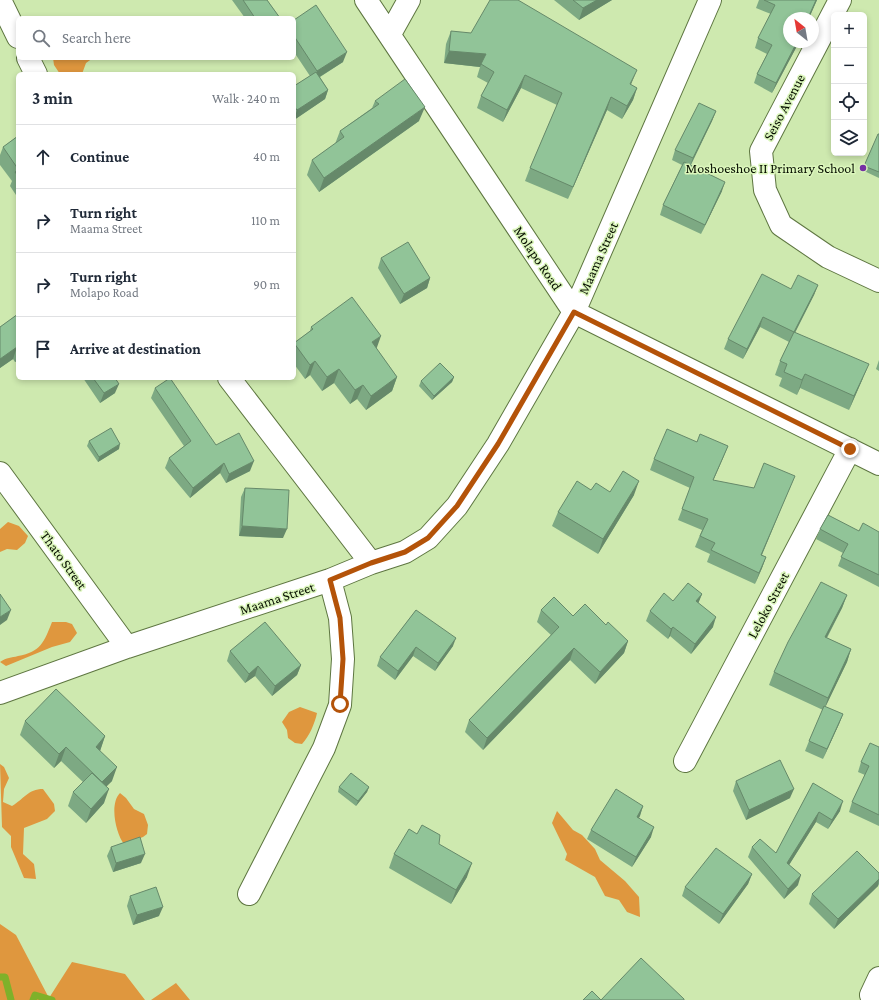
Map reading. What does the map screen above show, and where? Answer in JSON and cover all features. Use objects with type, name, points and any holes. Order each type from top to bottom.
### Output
[{"type":"street","points":[[0,0],[16,33]]},
{"type":"street","name":"Molapo Road","points":[[366,0],[574,312]]},
{"type":"street","points":[[390,34],[409,0]]},
{"type":"street","name":"Maama Street","points":[[0,693],[127,647],[330,580],[371,563],[405,552],[428,538],[457,506],[498,444],[574,312],[710,0]]},
{"type":"street","name":"Seiso Avenue","points":[[840,0],[761,151],[765,190],[781,225],[828,258],[879,281]]},
{"type":"street","points":[[29,60],[35,72]]},
{"type":"street","points":[[574,312],[879,464]]},
{"type":"street","points":[[231,380],[371,563]]},
{"type":"street","name":"Leloko Street","points":[[686,761],[850,449]]},
{"type":"street","name":"Thato Street","points":[[0,474],[127,647]]},
{"type":"street","points":[[249,894],[324,748],[340,704],[343,659],[340,618],[330,580]]},
{"type":"shaded area","points":[[53,60],[90,60],[86,63],[83,72],[59,72],[54,65]]},
{"type":"shaded area","points":[[8,522],[19,526],[28,536],[25,543],[17,550],[7,549],[0,552],[0,529]]},
{"type":"shaded area","points":[[52,622],[66,622],[72,624],[77,633],[70,642],[52,647],[6,666],[0,662],[7,658],[26,654],[37,649],[47,635]]},
{"type":"shaded area","points":[[300,707],[317,713],[311,730],[302,744],[295,743],[288,738],[287,730],[282,722],[289,712]]},
{"type":"shaded area","points":[[0,764],[4,767],[9,778],[4,789],[3,802],[12,806],[30,793],[38,789],[43,789],[54,804],[55,811],[47,819],[24,828],[23,854],[34,864],[36,879],[24,878],[11,847],[11,836],[2,827]]},
{"type":"shaded area","points":[[120,793],[126,798],[134,809],[144,814],[148,825],[147,834],[124,844],[118,833],[114,811],[117,798]]},
{"type":"shaded area","points":[[557,811],[573,830],[582,835],[595,849],[600,860],[625,881],[639,897],[640,917],[627,912],[619,900],[605,896],[595,877],[565,860],[567,854],[552,823]]},
{"type":"shaded area","points":[[0,924],[16,935],[49,998],[72,962],[125,974],[145,1000],[0,1000]]},
{"type":"shaded area","points":[[176,983],[190,1000],[151,1000]]},
{"type":"building","points":[[243,0],[267,0],[279,16],[254,16]]},
{"type":"building","points":[[490,0],[518,0],[637,70],[630,84],[637,88],[627,106],[611,97],[573,187],[530,168],[562,93],[525,75],[507,110],[481,96],[494,72],[481,64],[486,54],[449,51],[451,31],[471,33]]},
{"type":"building","points":[[573,0],[597,0],[583,8]]},
{"type":"building","points":[[764,0],[816,0],[811,12],[783,12],[783,48],[794,48],[776,83],[757,74],[772,45],[758,38],[775,5]]},
{"type":"building","points":[[316,5],[347,52],[317,71],[296,39],[296,19]]},
{"type":"building","points":[[316,72],[328,90],[297,110],[296,85]]},
{"type":"building","points":[[405,79],[425,107],[324,178],[312,160],[344,137],[340,131],[379,104],[375,101]]},
{"type":"building","points":[[699,103],[716,111],[693,158],[675,150]]},
{"type":"building","points":[[879,134],[879,172],[864,166]]},
{"type":"building","points":[[16,137],[16,166],[3,147]]},
{"type":"building","points":[[684,162],[725,182],[705,225],[663,205]]},
{"type":"building","points":[[408,242],[430,278],[404,294],[381,258]]},
{"type":"building","points":[[762,274],[791,289],[798,275],[818,285],[794,332],[763,317],[747,349],[728,339]]},
{"type":"building","points":[[352,297],[381,336],[372,342],[397,377],[371,396],[363,385],[355,390],[339,369],[327,377],[315,361],[310,365],[296,346],[296,342],[313,329],[311,327]]},
{"type":"building","points":[[16,315],[16,348],[0,359],[0,327]]},
{"type":"building","points":[[794,332],[869,364],[854,396],[805,374],[802,380],[784,372],[787,364],[780,361]]},
{"type":"building","points":[[440,363],[454,377],[434,396],[421,381]]},
{"type":"building","points":[[94,380],[116,380],[119,384],[104,393]]},
{"type":"building","points":[[167,380],[171,380],[216,445],[239,433],[254,461],[229,474],[224,463],[193,488],[169,458],[191,441],[155,388]]},
{"type":"building","points":[[111,428],[120,444],[99,457],[89,441]]},
{"type":"building","points":[[667,429],[697,442],[700,434],[728,446],[713,480],[754,488],[764,463],[795,476],[761,555],[766,557],[759,573],[711,550],[715,543],[700,536],[708,519],[682,509],[694,477],[654,459]]},
{"type":"building","points":[[623,471],[639,481],[603,539],[558,512],[577,481],[591,490],[596,483],[610,492]]},
{"type":"building","points":[[245,488],[289,490],[287,529],[242,526]]},
{"type":"building","points":[[828,515],[859,531],[863,523],[879,532],[879,575],[841,557],[848,544],[820,529]]},
{"type":"building","points":[[821,582],[847,595],[825,637],[851,649],[828,698],[774,672],[788,642]]},
{"type":"building","points":[[688,583],[702,594],[696,601],[716,617],[695,644],[673,627],[671,629],[650,611],[664,593],[673,601]]},
{"type":"building","points":[[0,594],[11,610],[0,617]]},
{"type":"building","points":[[554,597],[573,616],[585,604],[606,625],[608,622],[628,641],[600,672],[574,648],[487,738],[469,720],[559,627],[541,610]]},
{"type":"building","points":[[416,610],[456,638],[438,663],[416,647],[398,671],[380,657]]},
{"type":"building","points":[[265,622],[301,665],[275,686],[258,666],[249,674],[230,651]]},
{"type":"building","points":[[56,689],[105,736],[96,747],[117,767],[102,782],[66,747],[59,754],[25,721]]},
{"type":"building","points":[[824,706],[843,714],[827,749],[809,741]]},
{"type":"building","points":[[870,743],[879,747],[879,815],[852,802],[869,766],[861,762]]},
{"type":"building","points":[[780,760],[794,789],[749,810],[736,781]]},
{"type":"building","points":[[92,773],[109,789],[91,809],[73,792]]},
{"type":"building","points":[[351,773],[369,787],[358,801],[339,787]]},
{"type":"building","points":[[813,783],[843,801],[832,820],[819,812],[787,863],[801,875],[788,889],[752,847],[760,839],[776,853]]},
{"type":"building","points":[[616,789],[643,806],[637,817],[654,827],[636,857],[591,830]]},
{"type":"building","points":[[422,825],[440,835],[439,844],[472,863],[456,890],[394,854],[409,829],[417,834]]},
{"type":"building","points":[[140,837],[145,854],[116,863],[111,847]]},
{"type":"building","points":[[716,848],[752,874],[723,914],[685,887]]},
{"type":"building","points":[[857,851],[879,873],[879,879],[838,919],[812,894]]},
{"type":"building","points":[[156,887],[163,907],[137,915],[130,896]]},
{"type":"building","points":[[641,958],[684,999],[684,1000],[601,1000]]},
{"type":"building","points":[[592,991],[601,1000],[583,1000]]},
{"type":"waterway","points":[[0,977],[5,977],[11,1000]]},
{"type":"waterway","points":[[33,1000],[35,995],[52,1000]]},
{"type":"place","name":"Moshoeshoe II Primary School","points":[[863,168]]},
{"type":"route","points":[[340,704],[343,659],[340,618],[330,580],[371,563],[405,552],[428,538],[457,506],[498,444],[574,312],[850,449]]}]
